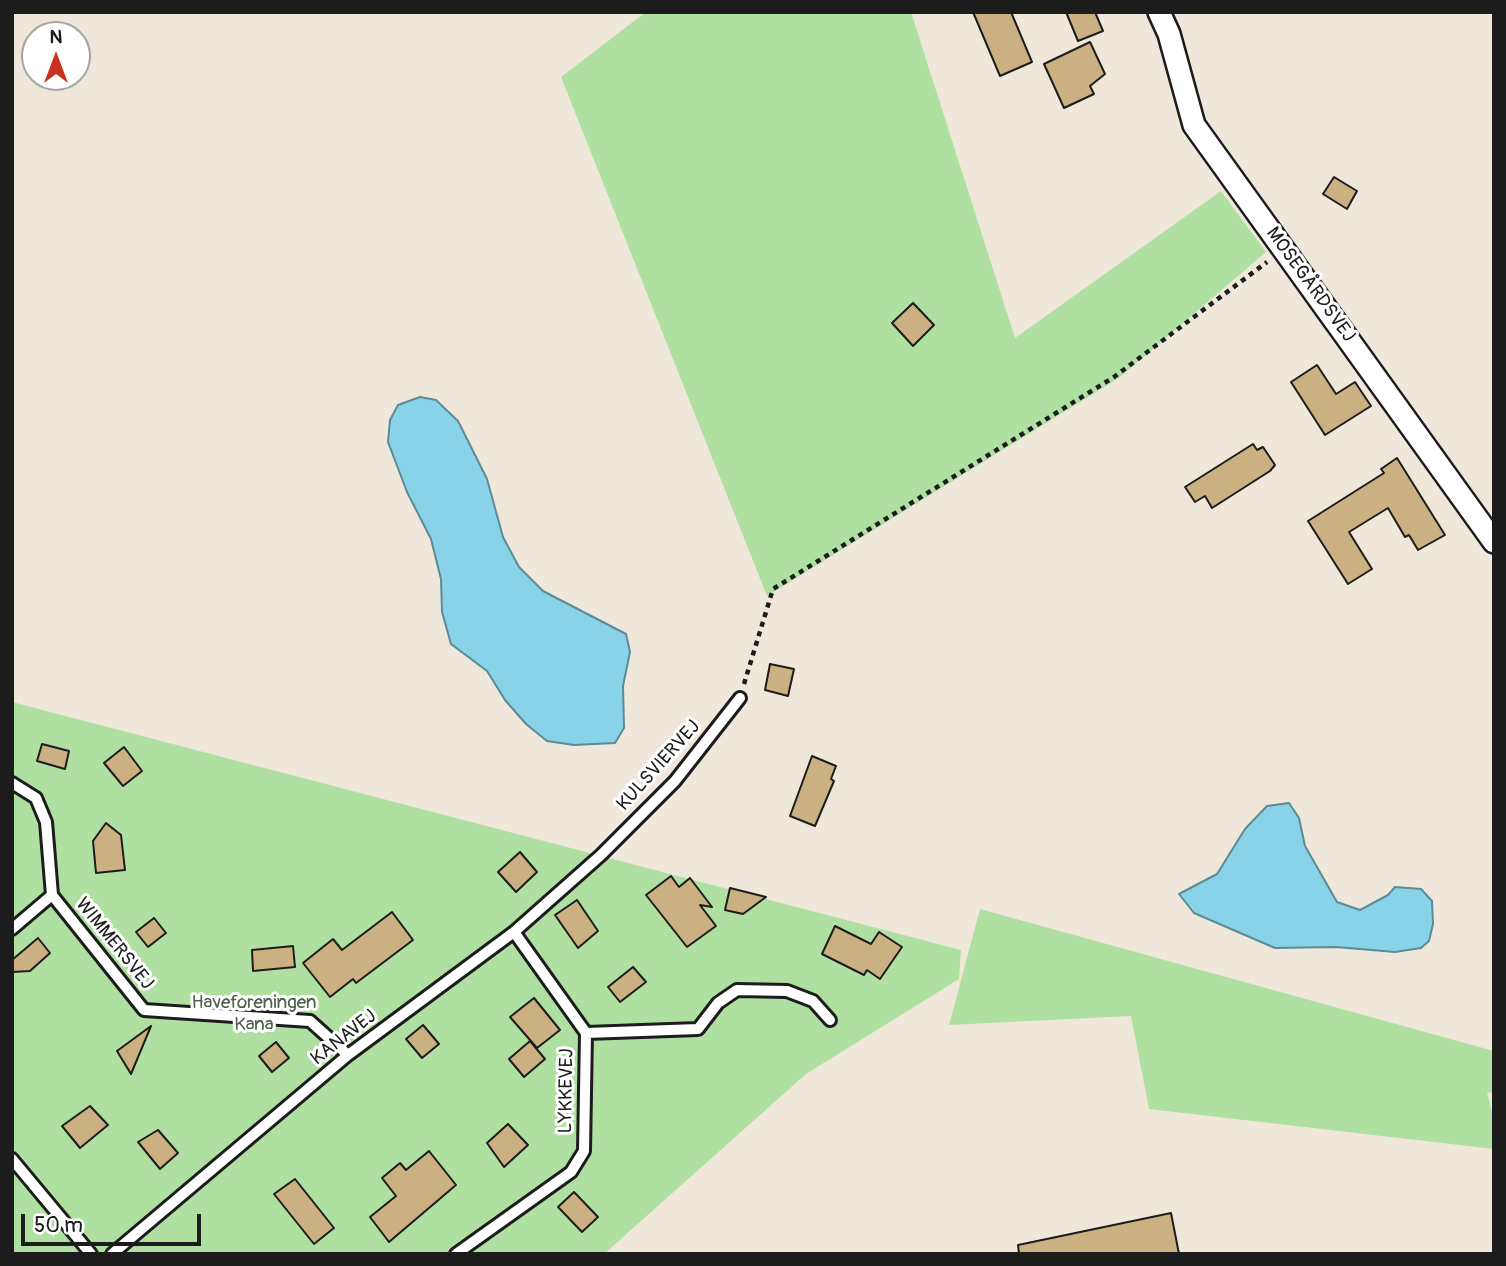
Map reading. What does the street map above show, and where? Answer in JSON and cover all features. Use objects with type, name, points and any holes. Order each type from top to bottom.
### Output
[{"type":"street","name":"MOSEGÅRDSVEJ","points":[[1159,12],[1170,34],[1194,125],[1494,542]]},
{"type":"lane","name":"KULSVIERVEJ","points":[[601,855],[675,780],[740,698]]},
{"type":"lane","name":"WIMMERSVEJ","points":[[12,783],[36,798],[46,822],[52,895],[144,1010],[310,1021],[348,1055]]},
{"type":"lane","name":"KANAVEJ","points":[[112,1254],[348,1055],[514,932],[601,855]]},
{"type":"lane","points":[[12,929],[52,895]]},
{"type":"lane","name":"LYKKEVEJ","points":[[456,1254],[571,1171],[583,1151],[586,1033],[514,932]]},
{"type":"lane","points":[[586,1033],[698,1029],[718,1003],[737,990],[787,991],[813,1001],[830,1020]]},
{"type":"lane","points":[[12,1159],[91,1254]]},
{"type":"path","points":[[740,698],[773,589],[1114,377],[1284,249]]},
{"type":"green space","points":[[646,12],[911,12],[1015,338],[1221,191],[1266,252],[1119,378],[767,596],[561,77]]},
{"type":"green space","name":"Haveforeningen Kana","points":[[12,702],[961,950],[959,979],[806,1074],[604,1254],[12,1254]]},
{"type":"green space","points":[[980,909],[1494,1051],[1494,1093],[1487,1092],[1494,1121],[1494,1149],[1149,1109],[1131,1016],[949,1025]]},
{"type":"water","points":[[420,397],[436,400],[458,421],[487,479],[503,537],[519,567],[543,591],[626,634],[630,652],[623,686],[624,728],[615,743],[574,745],[547,741],[526,724],[505,700],[487,671],[451,644],[442,612],[441,579],[431,539],[407,492],[388,442],[390,420],[398,405]]},
{"type":"water","points":[[1289,803],[1299,818],[1305,846],[1337,902],[1360,910],[1388,895],[1395,887],[1421,889],[1432,901],[1433,924],[1429,941],[1421,948],[1395,952],[1336,947],[1275,948],[1194,913],[1179,894],[1217,874],[1245,829],[1267,806]]},
{"type":"building","points":[[973,12],[1011,12],[1032,62],[1000,76]]},
{"type":"building","points":[[1066,12],[1095,12],[1103,31],[1078,41]]},
{"type":"building","points":[[1090,42],[1105,74],[1090,86],[1094,94],[1064,108],[1044,64]]},
{"type":"building","points":[[1334,177],[1357,191],[1347,209],[1323,194]]},
{"type":"building","points":[[913,303],[934,325],[913,346],[892,323]]},
{"type":"building","points":[[1317,365],[1336,394],[1355,382],[1371,406],[1325,435],[1291,382]]},
{"type":"building","points":[[1253,444],[1257,450],[1263,447],[1275,465],[1270,471],[1212,508],[1205,496],[1195,502],[1185,487]]},
{"type":"building","points":[[1397,458],[1445,535],[1418,550],[1409,535],[1405,537],[1388,508],[1349,532],[1372,569],[1348,584],[1308,521],[1384,473],[1381,469]]},
{"type":"building","points":[[770,664],[794,669],[788,696],[765,690]]},
{"type":"building","points":[[42,744],[69,751],[65,769],[37,761]]},
{"type":"building","points":[[124,747],[142,771],[123,786],[104,763]]},
{"type":"building","points":[[812,756],[836,766],[831,779],[834,781],[815,826],[790,816]]},
{"type":"building","points":[[106,823],[121,835],[125,870],[96,873],[93,841]]},
{"type":"building","points":[[520,852],[537,872],[516,892],[498,872]]},
{"type":"building","points":[[671,876],[679,887],[690,878],[712,907],[700,905],[716,926],[687,947],[646,895]]},
{"type":"building","points":[[730,888],[766,897],[743,914],[725,910]]},
{"type":"building","points":[[577,900],[598,931],[578,948],[555,915]]},
{"type":"building","points":[[392,912],[413,940],[356,983],[353,979],[330,997],[303,963],[333,939],[342,950]]},
{"type":"building","points":[[154,918],[166,933],[148,947],[136,932]]},
{"type":"building","points":[[835,926],[871,944],[879,932],[902,947],[880,979],[867,970],[864,975],[822,954]]},
{"type":"building","points":[[38,938],[50,953],[30,971],[12,972],[12,960]]},
{"type":"building","points":[[293,946],[295,967],[253,971],[252,950]]},
{"type":"building","points":[[633,967],[646,982],[620,1002],[608,987]]},
{"type":"building","points":[[534,998],[560,1030],[537,1048],[510,1017]]},
{"type":"building","points":[[423,1025],[439,1044],[422,1058],[406,1039]]},
{"type":"building","points":[[151,1026],[131,1074],[117,1051]]},
{"type":"building","points":[[530,1041],[545,1059],[524,1077],[509,1059]]},
{"type":"building","points":[[276,1042],[289,1058],[272,1072],[259,1056]]},
{"type":"building","points":[[90,1106],[108,1125],[80,1148],[62,1126]]},
{"type":"building","points":[[508,1124],[528,1145],[504,1167],[487,1143]]},
{"type":"building","points":[[158,1130],[178,1153],[160,1169],[138,1142]]},
{"type":"building","points":[[429,1151],[456,1185],[389,1242],[370,1217],[396,1196],[382,1178],[400,1163],[406,1170]]},
{"type":"building","points":[[295,1179],[334,1228],[314,1244],[274,1194]]},
{"type":"building","points":[[574,1192],[598,1217],[582,1232],[558,1207]]},
{"type":"building","points":[[1171,1213],[1179,1254],[1019,1254],[1018,1245]]}]
